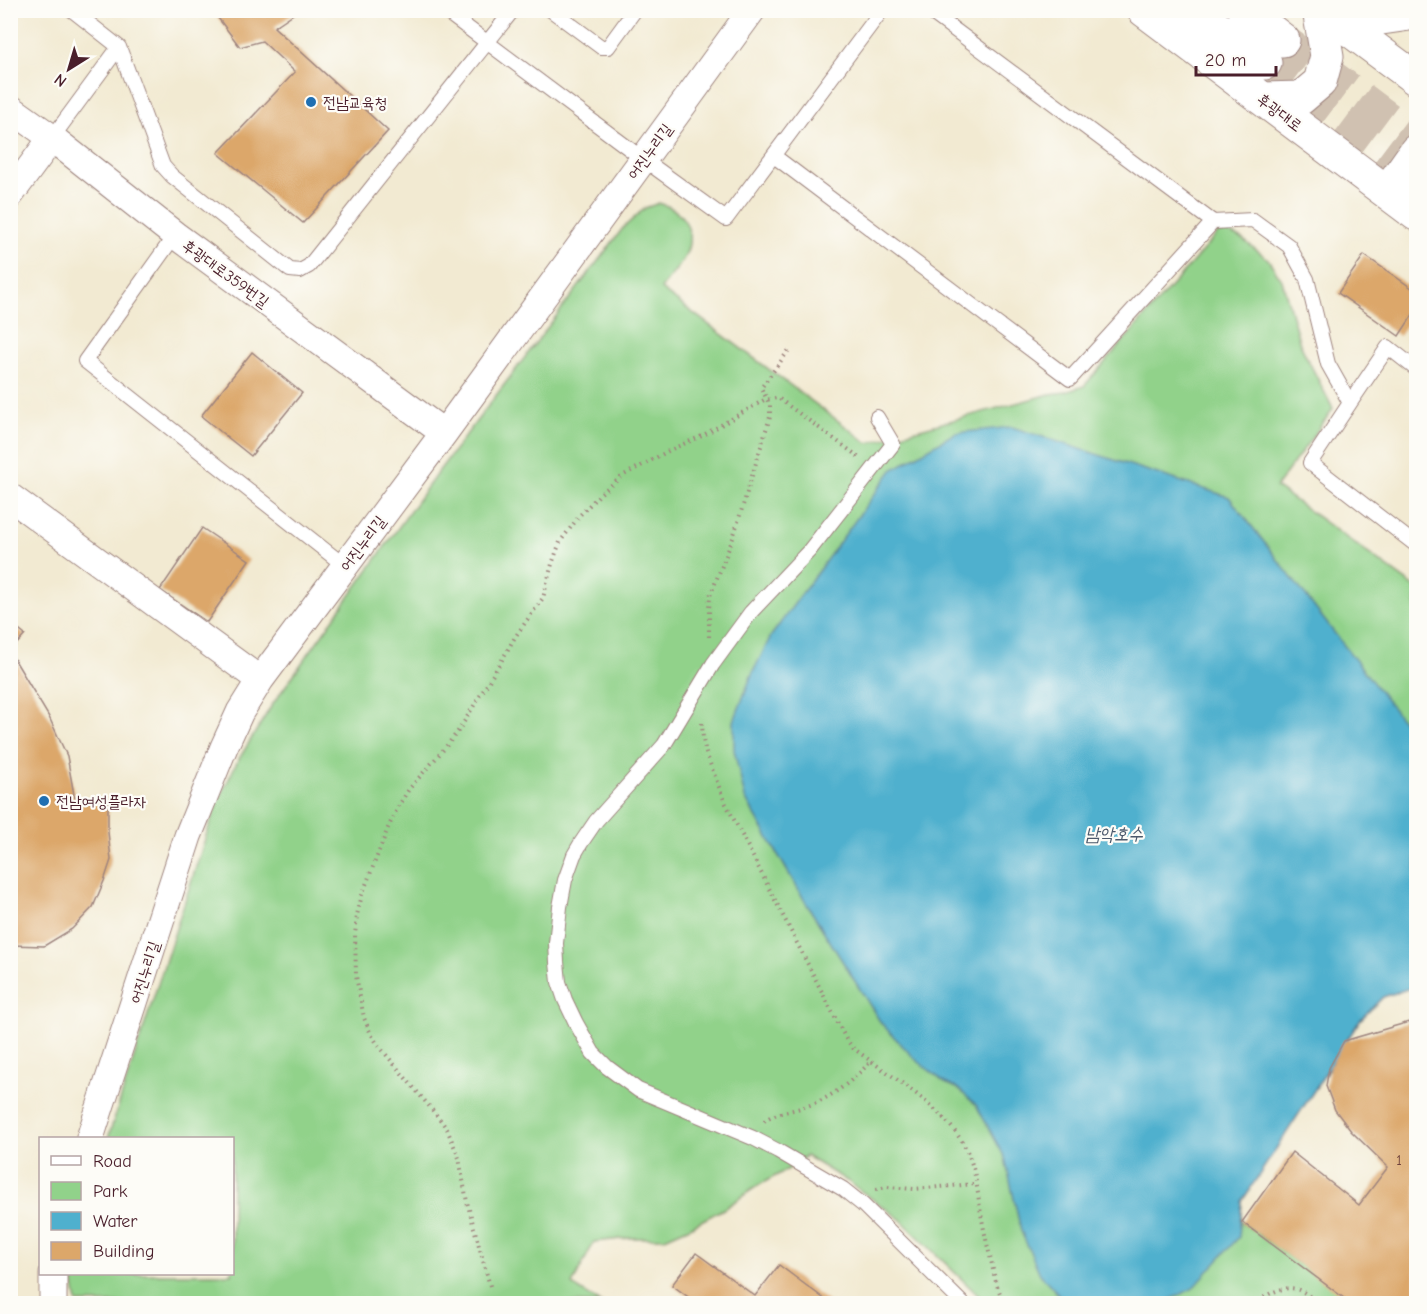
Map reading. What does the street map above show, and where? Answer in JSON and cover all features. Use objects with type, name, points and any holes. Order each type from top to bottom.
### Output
[{"type":"street","name":"어진누리길","points":[[90,1137],[188,836],[240,712],[260,680],[444,433],[752,10]]},
{"type":"street","name":"후광대로","points":[[1144,10],[1416,214]]},
{"type":"street","points":[[1193,10],[1274,52],[1244,10]]},
{"type":"street","points":[[1328,15],[1416,13]]},
{"type":"street","points":[[1263,99],[1301,98],[1320,82],[1327,56],[1328,15]]},
{"type":"street","points":[[1328,15],[1416,79]]},
{"type":"street","name":"후광대로359번길","points":[[10,108],[52,138],[175,235],[444,433]]},
{"type":"street","points":[[10,195],[52,138]]},
{"type":"street","points":[[1387,192],[1416,151]]},
{"type":"street","points":[[10,497],[260,680]]},
{"type":"street","points":[[52,1304],[53,1275]]},
{"type":"lane","points":[[72,10],[119,47],[163,166],[172,176],[290,270],[300,272],[309,266],[513,10]]},
{"type":"lane","points":[[444,10],[726,219],[882,10]]},
{"type":"lane","points":[[551,10],[605,48],[635,10]]},
{"type":"lane","points":[[928,10],[1213,222],[1253,220],[1289,246],[1307,279],[1328,364],[1350,403]]},
{"type":"lane","points":[[52,138],[119,47]]},
{"type":"lane","points":[[774,156],[1070,379],[1213,222]]},
{"type":"lane","points":[[175,235],[85,361],[345,566]]},
{"type":"lane","points":[[1416,369],[1388,347],[1310,463],[1416,545]]},
{"type":"lane","points":[[877,417],[893,444],[809,551],[751,612],[713,664],[664,745],[596,821],[574,855],[565,880],[560,907],[556,943],[557,962],[559,982],[565,1000],[593,1053],[607,1067],[638,1090],[753,1138],[843,1189],[963,1304]]},
{"type":"path","points":[[713,664],[709,645],[710,596],[733,538],[770,417],[770,405],[761,388],[789,350]]},
{"type":"path","points":[[490,1286],[467,1202],[459,1158],[450,1135],[439,1118],[378,1045],[364,1018],[356,976],[357,915],[362,895],[388,828],[409,789],[459,730],[515,637],[543,598],[560,542],[580,515],[601,493],[624,475],[702,436],[764,400],[778,398],[874,468]]},
{"type":"path","points":[[700,687],[702,740],[724,800],[842,1032],[853,1048],[936,1110],[958,1135],[969,1154],[992,1268],[997,1287],[1006,1304]]},
{"type":"path","points":[[753,1138],[766,1119],[807,1107],[828,1097],[860,1073],[871,1061]]},
{"type":"path","points":[[856,1200],[881,1187],[914,1189],[976,1184]]},
{"type":"path","points":[[1254,1304],[1270,1294],[1288,1288],[1301,1291],[1319,1304]]},
{"type":"green space","points":[[659,203],[667,206],[681,216],[688,229],[689,245],[684,258],[661,289],[868,443],[1084,386],[1218,233],[1228,232],[1242,239],[1268,259],[1282,280],[1300,344],[1333,409],[1276,487],[1416,588],[1416,988],[1383,997],[1360,1020],[1242,1201],[1242,1222],[1347,1299],[1342,1303],[986,1303],[900,1219],[847,1181],[806,1156],[725,1208],[665,1238],[630,1238],[594,1242],[572,1285],[601,1303],[77,1303],[72,1275],[234,1275],[234,1137],[108,1137],[216,805],[237,762],[272,705],[438,472],[623,228],[645,208]]},
{"type":"water","name":"남악호수","points":[[1012,427],[1229,497],[1416,738],[1416,988],[1383,997],[1360,1020],[1242,1201],[1239,1237],[1192,1289],[1163,1303],[1069,1303],[1040,1274],[1021,1231],[1005,1158],[976,1105],[957,1088],[945,1083],[914,1058],[881,1023],[806,903],[745,798],[734,750],[734,721],[752,674],[771,636],[892,470],[955,433]]},
{"type":"building","name":"전남교육청","points":[[212,10],[299,10],[274,27],[388,131],[303,223],[218,153],[295,72],[262,41],[240,47]]},
{"type":"building","points":[[1364,255],[1416,291],[1416,310],[1399,336],[1338,293]]},
{"type":"building","points":[[252,352],[302,393],[251,456],[201,416]]},
{"type":"building","points":[[202,528],[249,560],[207,622],[160,590]]},
{"type":"building","points":[[10,623],[25,635],[10,651]]},
{"type":"building","name":"전남여성플라자","points":[[10,652],[49,717],[67,756],[74,795],[78,804],[108,799],[111,860],[93,907],[72,929],[44,946],[10,945]]},
{"type":"building","points":[[1416,1020],[1416,1304],[1352,1304],[1242,1222],[1292,1152],[1359,1205],[1388,1167],[1351,1131],[1335,1110],[1326,1086],[1329,1068],[1344,1041]]},
{"type":"building","points":[[696,1253],[755,1296],[779,1265],[831,1304],[698,1304],[672,1285]]},
{"type":"tunnel","points":[[1283,40],[1416,139]]},
{"type":"tunnel","points":[[1265,63],[1416,176]]},
{"type":"place","name":"전남교육청","points":[[311,102]]},
{"type":"place","name":"전남여성플라자","points":[[44,801]]}]
